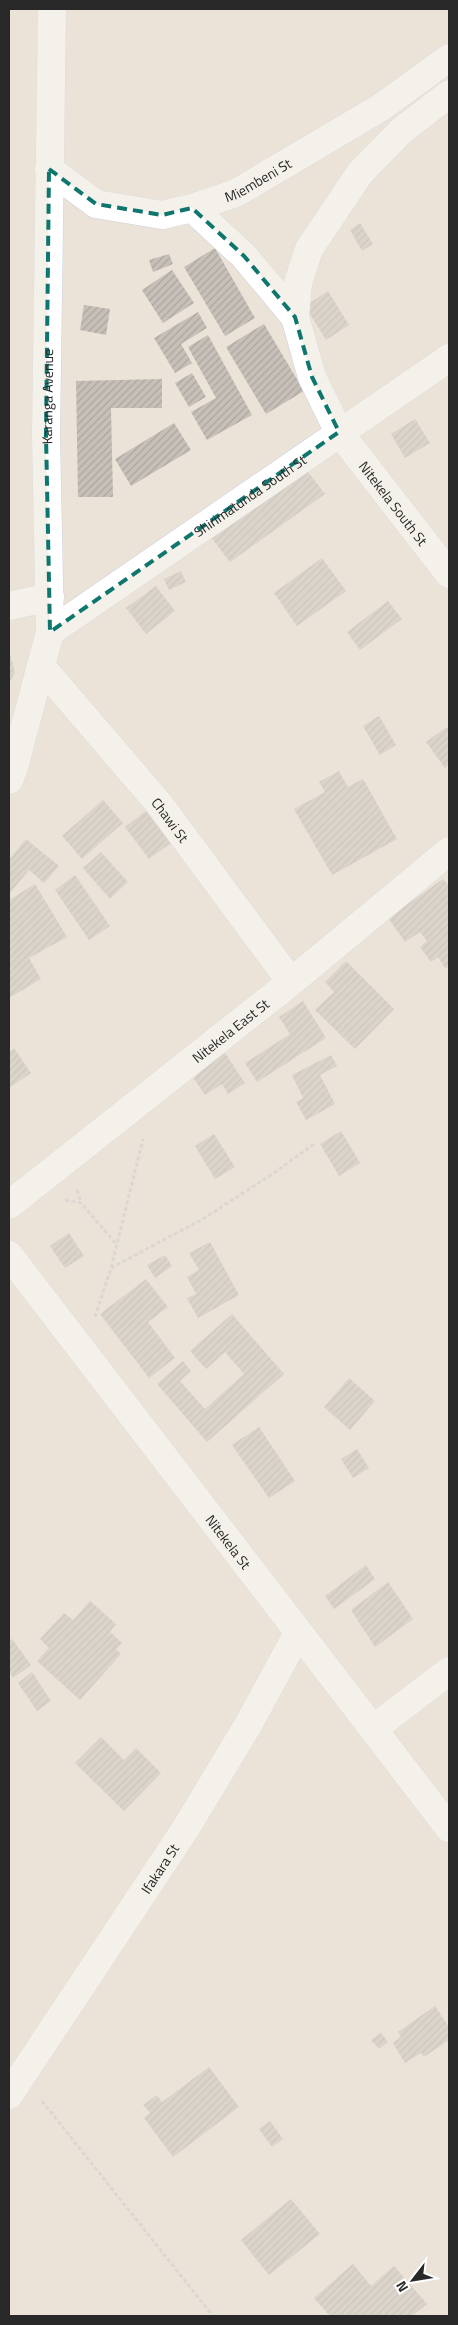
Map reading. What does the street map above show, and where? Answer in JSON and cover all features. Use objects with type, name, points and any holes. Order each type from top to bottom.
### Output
[{"type":"street","name":"Karanga Avenue","points":[[9,780],[50,632],[46,435],[52,9]]},
{"type":"street","name":"Miembeni St","points":[[49,169],[96,204],[162,215],[192,208],[236,193],[380,108],[449,58]]},
{"type":"street","points":[[295,317],[298,283],[309,249],[360,173],[400,130],[449,94]]},
{"type":"street","points":[[192,208],[244,256],[295,317]]},
{"type":"street","name":"Nitekela South St","points":[[295,317],[312,377],[340,432],[449,574]]},
{"type":"street","name":"Shirimatunda South St","points":[[50,632],[449,358]]},
{"type":"street","points":[[9,606],[50,597]]},
{"type":"street","name":"Chawi St","points":[[41,666],[160,805],[291,982]]},
{"type":"street","name":"Nitekela East St","points":[[18,1198],[291,982],[449,851]]},
{"type":"street","name":"Nitekela St","points":[[9,1254],[449,1828]]},
{"type":"street","name":"Ifakara St","points":[[15,2085],[186,1828],[248,1725],[298,1633]]},
{"type":"street","points":[[373,1729],[449,1671]]},
{"type":"path","points":[[83,1353],[111,1268],[144,1134]]},
{"type":"path","points":[[111,1268],[201,1220],[271,1175],[314,1144]]},
{"type":"path","points":[[18,1198],[81,1203],[117,1245]]},
{"type":"path","points":[[15,2085],[213,2316]]},
{"type":"highlighted area","points":[[49,169],[96,204],[162,215],[192,208],[244,256],[295,317],[312,377],[339,432],[50,632],[46,435]]},
{"type":"building","points":[[360,223],[373,244],[362,251],[350,230]]},
{"type":"building","points":[[215,248],[255,318],[225,336],[184,267]]},
{"type":"building","points":[[169,254],[173,264],[153,272],[149,260]]},
{"type":"building","points":[[172,270],[194,303],[163,323],[142,290]]},
{"type":"building","points":[[328,291],[349,325],[326,340],[305,306]]},
{"type":"building","points":[[84,305],[110,309],[106,335],[80,330]]},
{"type":"building","points":[[198,312],[207,328],[181,344],[192,363],[175,373],[154,338]]},
{"type":"building","points":[[264,324],[304,391],[266,414],[226,347]]},
{"type":"building","points":[[208,335],[252,415],[207,440],[191,412],[216,398],[188,347]]},
{"type":"building","points":[[192,373],[206,397],[189,407],[175,383]]},
{"type":"building","points":[[162,379],[162,408],[111,408],[113,497],[78,497],[76,381]]},
{"type":"building","points":[[415,419],[430,443],[405,458],[391,434]]},
{"type":"building","points":[[174,423],[191,450],[131,486],[115,459]]},
{"type":"building","points":[[302,464],[325,494],[230,562],[207,532]]},
{"type":"building","points":[[322,558],[346,591],[297,626],[274,593]]},
{"type":"building","points":[[181,571],[186,582],[169,590],[164,579]]},
{"type":"building","points":[[156,586],[175,611],[146,634],[126,608]]},
{"type":"building","points":[[388,601],[402,619],[360,650],[347,632]]},
{"type":"building","points":[[9,650],[15,673],[9,683]]},
{"type":"building","points":[[379,716],[396,745],[380,755],[363,726]]},
{"type":"building","points":[[447,727],[449,730],[449,765],[445,768],[426,742]]},
{"type":"building","points":[[339,771],[348,787],[363,779],[397,839],[332,875],[294,809],[325,792],[319,782]]},
{"type":"building","points":[[103,800],[123,823],[82,859],[62,836]]},
{"type":"building","points":[[146,811],[171,843],[149,859],[125,827]]},
{"type":"building","points":[[26,839],[59,866],[44,883],[29,870],[10,893],[9,860]]},
{"type":"building","points":[[101,852],[128,882],[110,899],[83,868]]},
{"type":"building","points":[[75,875],[110,926],[89,940],[55,890]]},
{"type":"building","points":[[443,879],[449,886],[449,966],[446,969],[438,957],[431,962],[420,947],[427,941],[420,932],[405,942],[388,918]]},
{"type":"building","points":[[35,884],[67,937],[29,958],[41,979],[9,998],[9,900]]},
{"type":"building","points":[[346,961],[394,1009],[355,1049],[315,1010],[334,992],[325,982]]},
{"type":"building","points":[[303,1001],[326,1038],[257,1082],[245,1063],[290,1034],[279,1017]]},
{"type":"building","points":[[219,1044],[245,1083],[228,1094],[222,1084],[205,1095],[185,1065]]},
{"type":"building","points":[[14,1048],[31,1073],[9,1088],[9,1052]]},
{"type":"building","points":[[331,1055],[337,1066],[320,1075],[335,1104],[306,1120],[296,1102],[303,1098],[292,1075]]},
{"type":"building","points":[[341,1131],[360,1163],[339,1176],[320,1144]]},
{"type":"building","points":[[214,1134],[235,1167],[215,1179],[195,1146]]},
{"type":"building","points":[[69,1233],[84,1256],[65,1268],[50,1246]]},
{"type":"building","points":[[210,1242],[239,1295],[198,1318],[187,1298],[196,1294],[187,1277],[199,1270],[189,1253]]},
{"type":"building","points":[[165,1255],[172,1266],[155,1278],[147,1265]]},
{"type":"building","points":[[146,1279],[168,1307],[148,1322],[175,1358],[149,1378],[100,1314]]},
{"type":"building","points":[[232,1314],[284,1374],[207,1442],[157,1384],[183,1361],[191,1371],[180,1381],[205,1409],[244,1374],[225,1352],[206,1369],[190,1351]]},
{"type":"building","points":[[349,1378],[375,1401],[350,1430],[324,1407]]},
{"type":"building","points":[[259,1427],[295,1481],[269,1498],[232,1445]]},
{"type":"building","points":[[357,1449],[369,1468],[353,1478],[341,1459]]},
{"type":"building","points":[[366,1565],[375,1579],[334,1609],[325,1596]]},
{"type":"building","points":[[388,1582],[413,1619],[375,1647],[351,1610]]},
{"type":"building","points":[[90,1601],[116,1624],[110,1632],[122,1643],[116,1649],[121,1654],[80,1700],[37,1661],[49,1648],[40,1639],[64,1613],[73,1620]]},
{"type":"building","points":[[12,1639],[31,1665],[13,1678],[9,1671],[9,1641]]},
{"type":"building","points":[[32,1672],[51,1701],[37,1711],[18,1683]]},
{"type":"building","points":[[101,1737],[124,1760],[136,1748],[161,1773],[124,1811],[75,1763]]},
{"type":"building","points":[[435,2006],[449,2027],[449,2040],[424,2057],[421,2053],[405,2063],[393,2043],[401,2037],[398,2032]]},
{"type":"building","points":[[381,2033],[388,2042],[379,2049],[371,2040]]},
{"type":"building","points":[[209,2067],[239,2107],[173,2157],[144,2118],[150,2113],[143,2105],[157,2095],[162,2102]]},
{"type":"building","points":[[270,2121],[283,2139],[272,2147],[259,2129]]},
{"type":"building","points":[[291,2199],[320,2234],[269,2275],[241,2240]]},
{"type":"building","points":[[353,2264],[371,2286],[394,2266],[427,2304],[412,2316],[330,2316],[314,2298]]}]
